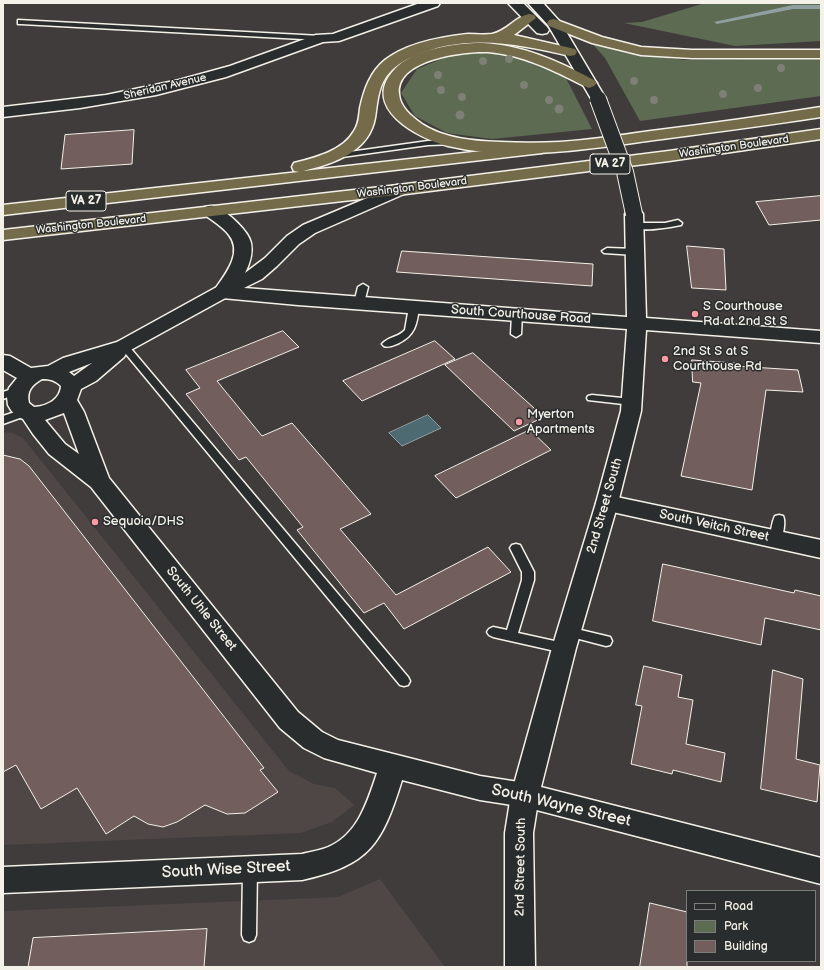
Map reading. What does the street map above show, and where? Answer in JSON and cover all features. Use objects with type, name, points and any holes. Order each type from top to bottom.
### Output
[{"type":"highway","points":[[494,38],[512,31],[528,8]]},
{"type":"highway","points":[[554,23],[597,40],[646,52],[698,54],[821,54]]},
{"type":"highway","points":[[168,192],[296,168],[330,157],[349,146],[361,133],[365,126],[373,88],[379,75],[391,62],[409,53],[429,46],[455,41],[494,38],[530,42],[570,52]]},
{"type":"highway","points":[[559,147],[481,146],[441,139],[419,129],[400,115],[394,107],[390,92],[392,85],[400,73],[414,62],[433,54],[480,47],[503,49],[535,56],[589,83]]},
{"type":"highway","name":"Washington Boulevard","points":[[3,210],[559,147],[821,112]]},
{"type":"highway","name":"Washington Boulevard","points":[[3,235],[398,190],[669,156],[821,134]]},
{"type":"highway","points":[[3,246],[109,223]]},
{"type":"street","name":"Sheridan Avenue","points":[[321,38],[326,31],[332,28],[404,3]]},
{"type":"street","name":"Sheridan Avenue","points":[[3,112],[91,103],[207,78],[321,38],[334,38],[433,3]]},
{"type":"street","name":"2nd Street South","points":[[520,967],[519,833],[525,795],[566,640],[607,503],[632,402],[636,323],[636,252],[634,220],[625,172],[598,100],[554,23],[528,8]]},
{"type":"street","name":"2nd Street South","points":[[528,8],[538,28],[570,52]]},
{"type":"street","points":[[51,373],[70,363],[124,346],[255,275],[271,262],[293,240],[308,229],[398,190]]},
{"type":"street","points":[[211,211],[235,231],[241,240],[240,264],[234,278],[222,292]]},
{"type":"street","name":"South Courthouse Road","points":[[222,292],[361,295],[414,307],[821,337]]},
{"type":"street","points":[[69,394],[64,377],[51,373],[38,373],[29,376],[20,380],[6,392],[10,406],[16,411],[27,414],[39,414],[55,410],[69,394],[124,346]]},
{"type":"street","points":[[3,361],[29,376]]},
{"type":"street","name":"South Uhle Street","points":[[69,394],[99,481]]},
{"type":"street","name":"South Uhle Street","points":[[27,414],[57,449],[99,481],[289,720],[304,734]]},
{"type":"street","name":"South Veitch Street","points":[[607,503],[778,529],[821,549]]},
{"type":"street","name":"South Wayne Street","points":[[304,734],[333,750],[393,766],[480,788],[525,795],[821,871]]},
{"type":"street","name":"South Wise Street","points":[[3,880],[316,865],[333,860],[347,853],[358,843],[373,823],[379,811],[393,766]]},
{"type":"lane","points":[[21,22],[321,38]]},
{"type":"lane","points":[[330,157],[428,143],[455,142]]},
{"type":"lane","points":[[634,220],[665,226],[678,223]]},
{"type":"lane","points":[[607,251],[636,252]]},
{"type":"lane","points":[[387,344],[403,338],[413,328],[414,307]]},
{"type":"lane","points":[[516,334],[517,314]]},
{"type":"lane","points":[[124,346],[404,681]]},
{"type":"lane","points":[[592,398],[632,402]]},
{"type":"lane","points":[[3,420],[27,414]]},
{"type":"lane","points":[[511,636],[528,580],[528,572],[516,548]]},
{"type":"lane","points":[[493,632],[511,636],[566,640],[606,640]]},
{"type":"lane","points":[[249,935],[250,869]]},
{"type":"shaded area","points":[[3,432],[12,433],[23,438],[289,771],[314,784],[335,788],[354,805],[332,822],[301,833],[3,845]]},
{"type":"shaded area","points":[[380,879],[445,967],[3,967],[3,911],[338,897]]},
{"type":"green space","points":[[705,3],[821,3],[821,41],[735,46],[624,23],[642,22]]},
{"type":"green space","points":[[589,40],[626,53],[685,60],[821,58],[821,96],[640,121],[605,58]]},
{"type":"green space","points":[[487,51],[531,58],[566,78],[592,129],[492,139],[447,133],[415,116],[401,93],[417,69],[453,54]]},
{"type":"water","points":[[428,415],[441,428],[402,446],[389,433]]},
{"type":"building","points":[[134,130],[132,164],[61,169],[65,135]]},
{"type":"building","points":[[821,196],[821,220],[769,225],[756,202]]},
{"type":"building","points":[[687,246],[724,249],[726,290],[692,288]]},
{"type":"building","points":[[402,251],[593,264],[592,286],[397,272]]},
{"type":"building","points":[[283,331],[299,347],[217,381],[262,436],[292,423],[371,514],[340,529],[396,595],[488,547],[511,572],[404,629],[384,603],[364,613],[297,530],[303,527],[246,457],[239,460],[186,394],[200,388],[186,370]]},
{"type":"building","points":[[435,341],[455,359],[362,401],[343,381]]},
{"type":"building","points":[[473,353],[544,417],[514,431],[445,365]]},
{"type":"building","points":[[692,360],[735,363],[735,366],[798,370],[803,392],[766,390],[752,490],[681,476],[701,383],[693,382]]},
{"type":"building","points":[[530,430],[551,450],[456,498],[435,476]]},
{"type":"building","points":[[3,455],[20,459],[29,466],[264,768],[260,770],[278,792],[245,813],[227,814],[205,805],[177,822],[163,827],[148,824],[134,816],[106,834],[77,788],[41,809],[16,765],[3,772]]},
{"type":"building","points":[[663,564],[794,593],[795,590],[821,596],[821,630],[765,618],[761,645],[653,621]]},
{"type":"building","points":[[644,666],[682,675],[678,697],[693,700],[686,744],[725,753],[721,782],[673,770],[672,774],[631,764],[642,706],[636,705]]},
{"type":"building","points":[[773,670],[803,679],[796,759],[820,765],[817,802],[761,789]]},
{"type":"building","points":[[650,903],[686,912],[687,967],[640,967]]},
{"type":"building","points":[[207,929],[204,967],[28,967],[33,938]]},
{"type":"waterway","points":[[717,22],[793,7],[821,7]]},
{"type":"place","name":"S Courthouse Rd at 2nd St S","points":[[695,314]]},
{"type":"place","name":"2nd St S at S Courthouse Rd","points":[[665,359]]},
{"type":"place","name":"Myerton Apartments","points":[[519,422]]},
{"type":"place","name":"Sequoia/DHS","points":[[95,522]]}]
